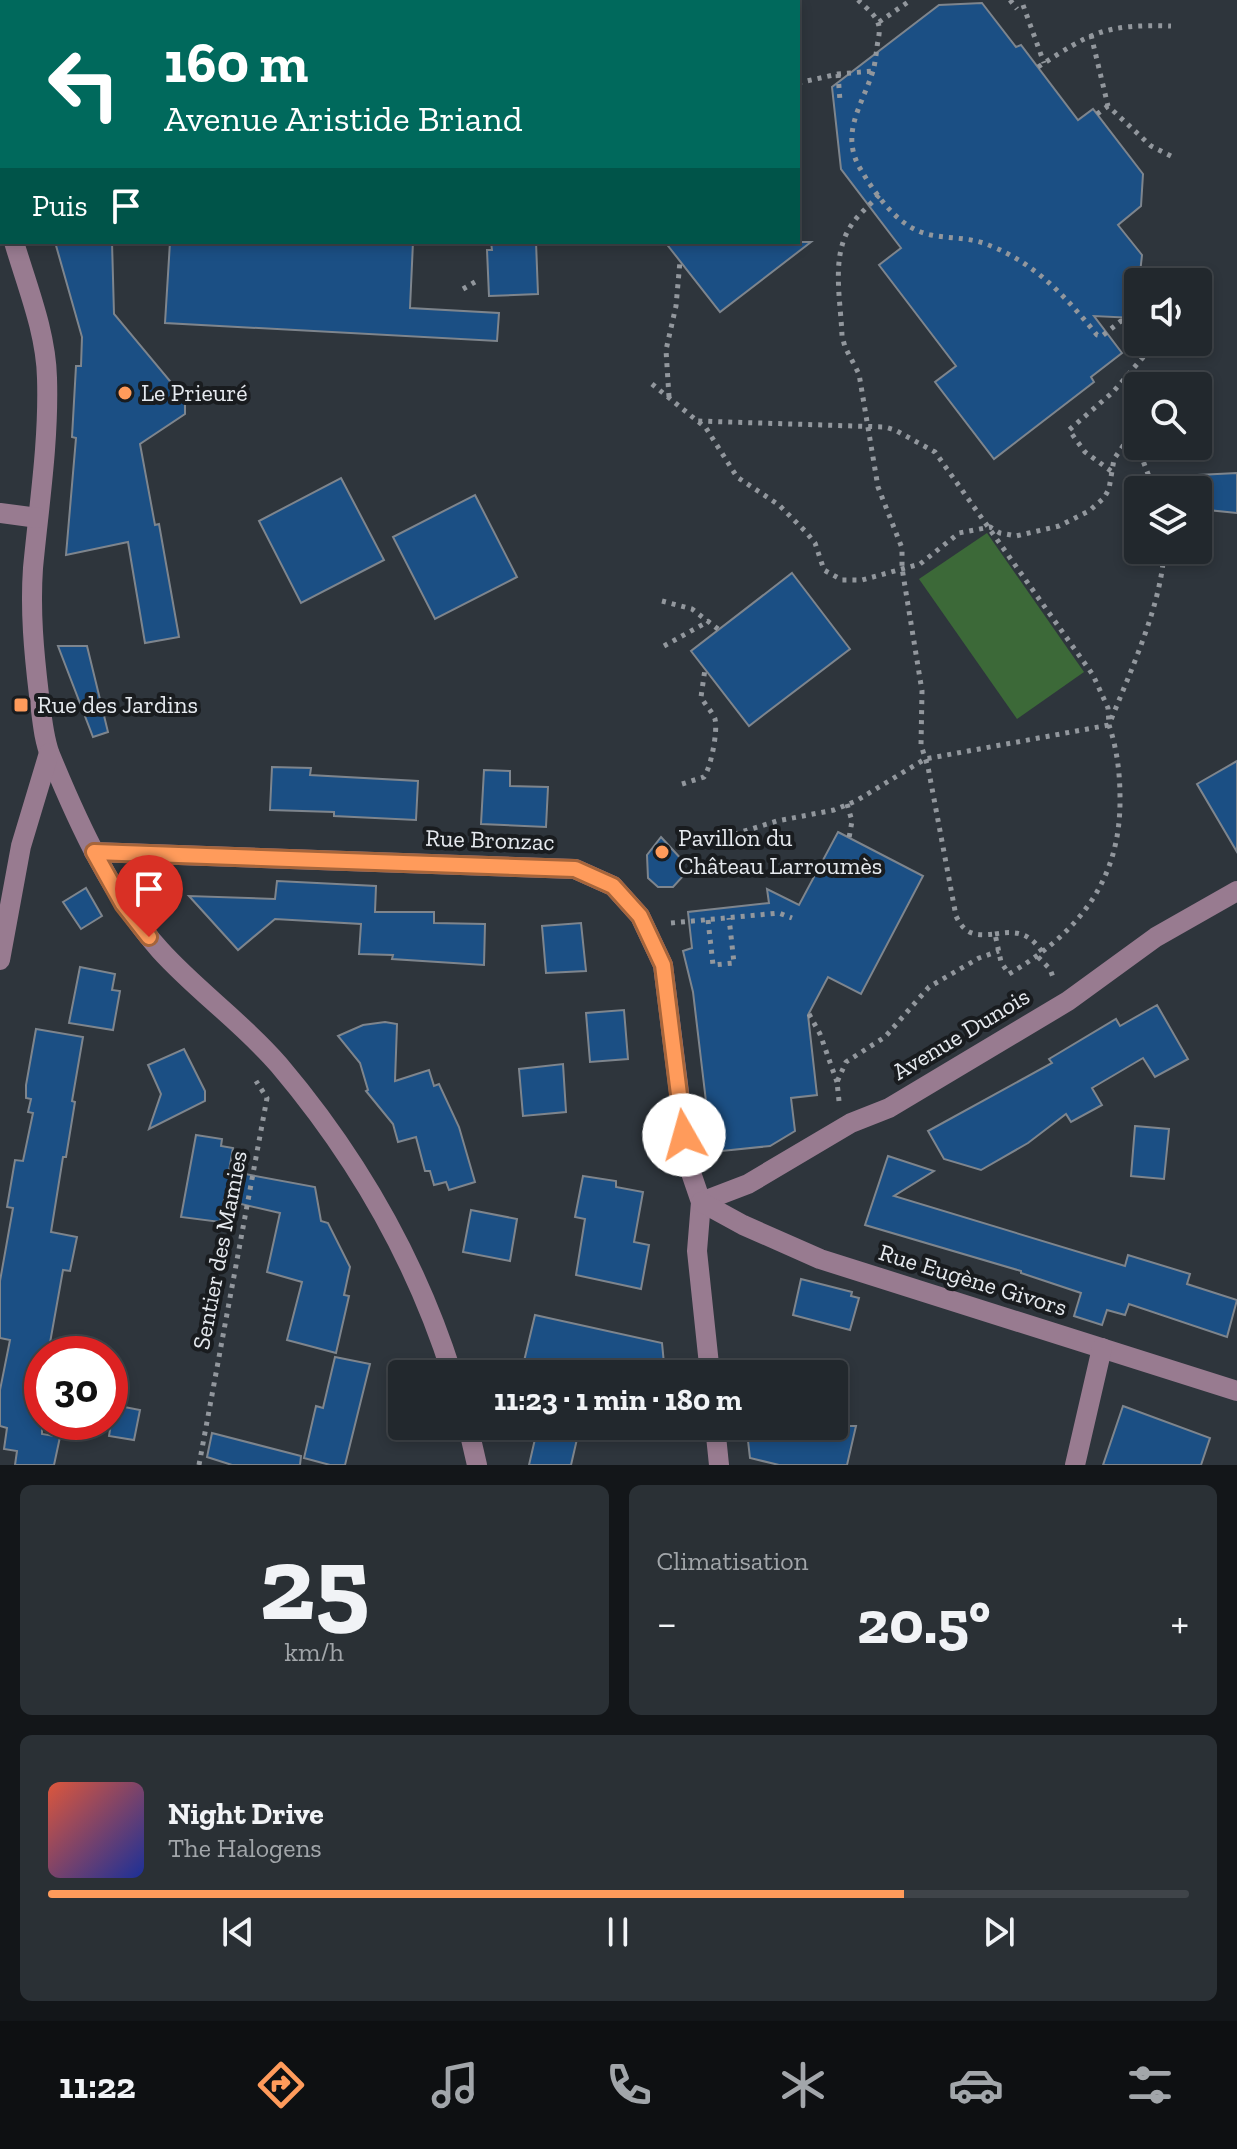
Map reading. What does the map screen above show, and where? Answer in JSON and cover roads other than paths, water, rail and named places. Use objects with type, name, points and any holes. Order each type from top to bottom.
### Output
[{"type":"street","points":[[15,244],[42,340],[47,375],[47,413],[33,570],[33,652],[49,753],[94,852],[136,922],[162,952],[277,1063],[342,1144],[393,1231],[447,1360]]},
{"type":"street","points":[[0,513],[38,518]]},
{"type":"street","points":[[0,960],[21,846],[49,753]]},
{"type":"street","name":"Rue Bronzac","points":[[94,852],[575,869],[613,886],[640,916],[663,965],[688,1164],[701,1202],[697,1251],[709,1360]]},
{"type":"street","name":"Avenue Dunois","points":[[701,1202],[748,1184],[851,1123],[889,1108],[1068,1001],[1156,937],[1237,891]]},
{"type":"street","name":"Rue Eugène Givors","points":[[701,1202],[743,1225],[820,1259],[1237,1391]]},
{"type":"street","points":[[1075,1465],[1102,1348]]},
{"type":"street","points":[[471,1440],[477,1465]]},
{"type":"street","points":[[716,1440],[719,1465]]},
{"type":"place","name":"Le Prieuré","points":[[125,393]]},
{"type":"place","name":"Rue des Jardins","points":[[21,705]]},
{"type":"place","name":"Pavillon du Château Larroumès","points":[[662,852]]}]
